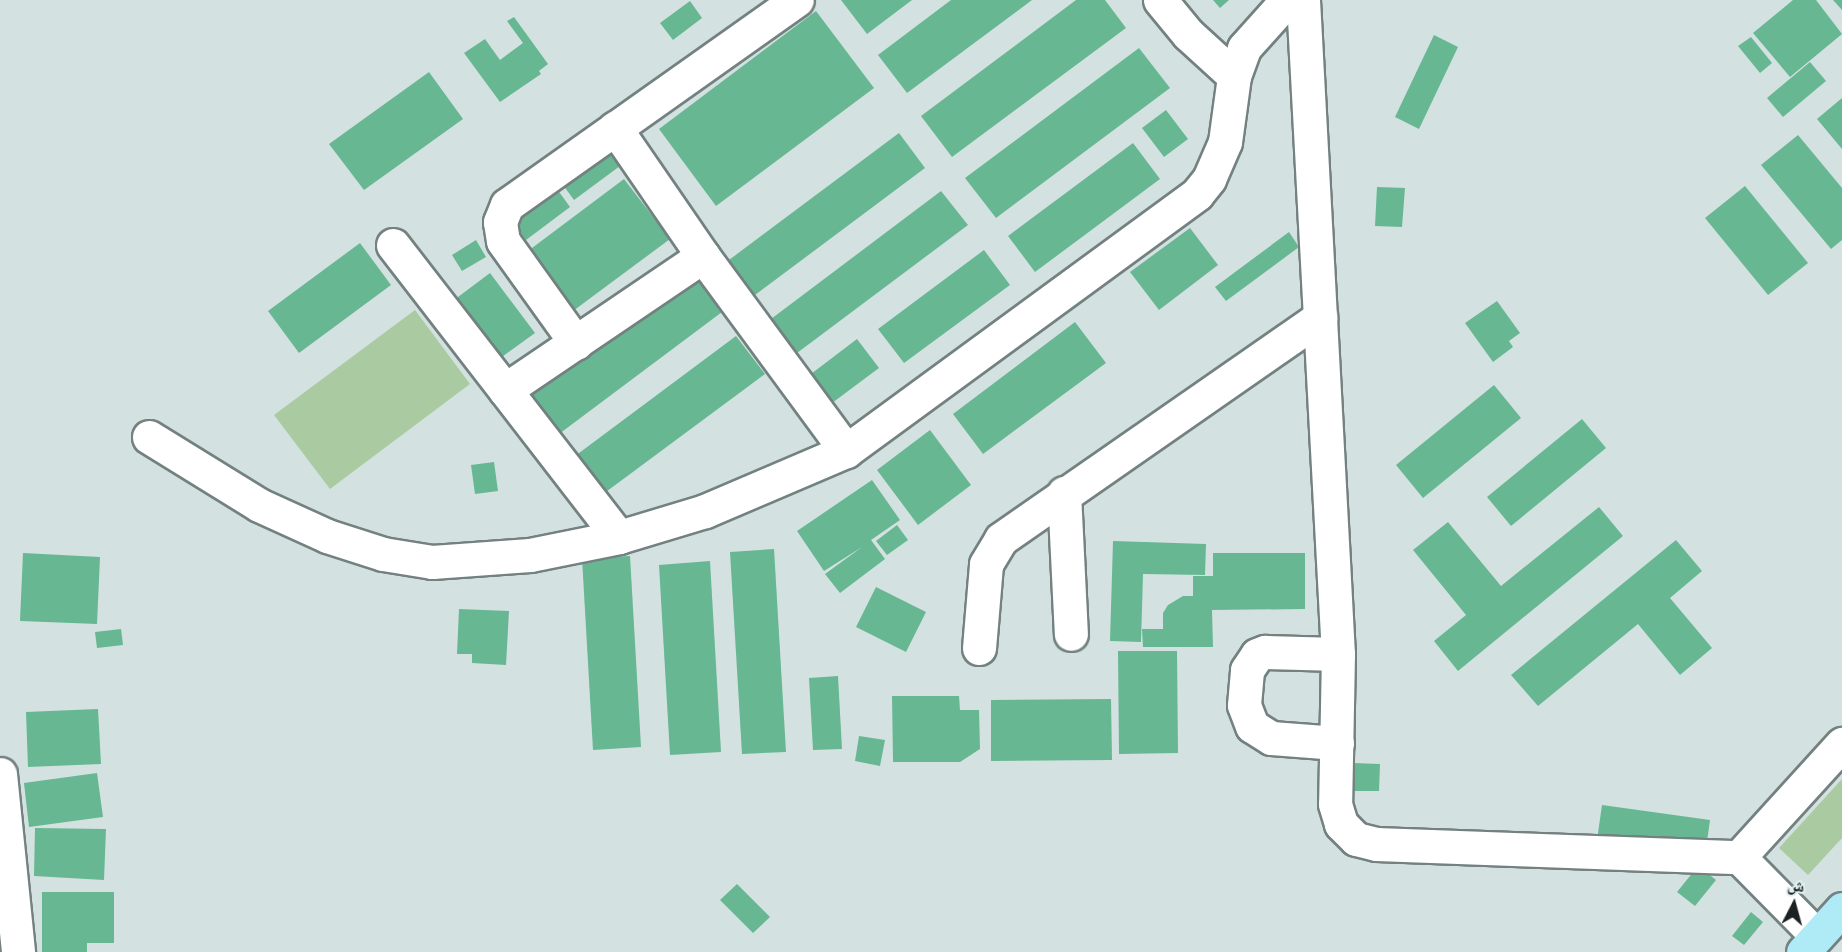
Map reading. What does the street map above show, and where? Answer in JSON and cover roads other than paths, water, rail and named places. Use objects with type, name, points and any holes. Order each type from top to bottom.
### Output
[{"type":"main road","points":[[1810,944],[1842,909]]},
{"type":"street","points":[[576,343],[503,241],[500,222],[514,198],[797,0]]},
{"type":"street","points":[[1160,0],[1188,34],[1234,76]]},
{"type":"street","points":[[149,437],[259,505],[327,536],[383,554],[432,562],[484,560],[619,537],[705,512],[846,451],[1197,194],[1214,170],[1225,142],[1234,76],[1244,48],[1287,0]]},
{"type":"street","points":[[1303,0],[1338,654],[1336,814],[1347,833],[1366,843],[1739,858],[1810,944]]},
{"type":"street","points":[[615,128],[703,256],[846,451]]},
{"type":"street","points":[[393,246],[619,537]]},
{"type":"street","points":[[505,390],[703,256]]},
{"type":"street","points":[[979,648],[983,579],[992,550],[1001,539],[1064,493],[1321,317]]},
{"type":"street","points":[[1064,493],[1071,634]]},
{"type":"street","points":[[1337,743],[1271,738],[1252,726],[1244,705],[1246,670],[1257,655],[1265,652],[1338,654]]},
{"type":"street","points":[[1739,858],[1842,744]]},
{"type":"street","points":[[0,774],[18,952]]}]
